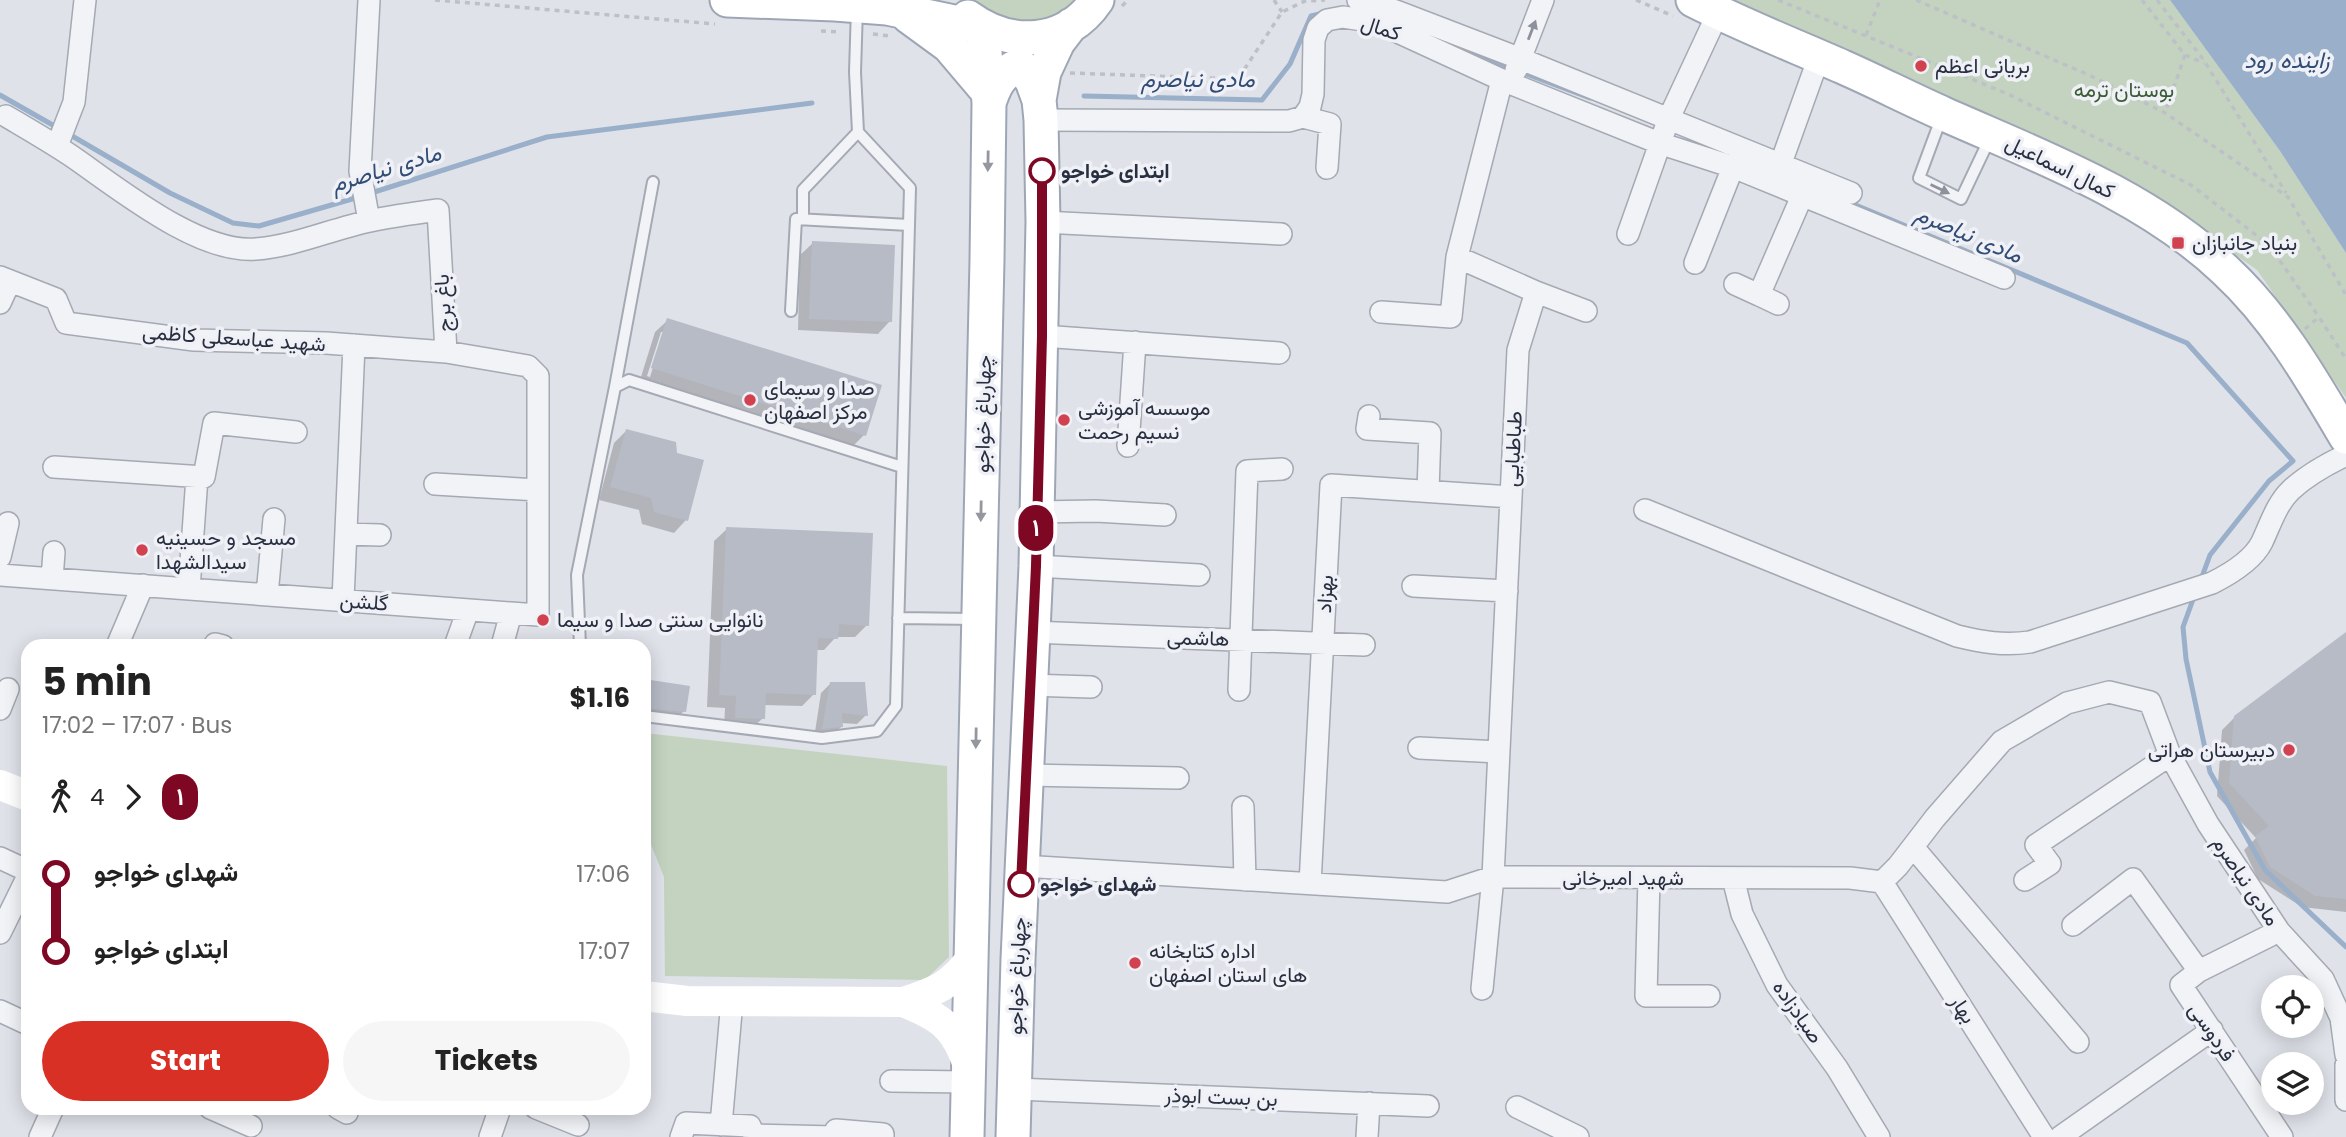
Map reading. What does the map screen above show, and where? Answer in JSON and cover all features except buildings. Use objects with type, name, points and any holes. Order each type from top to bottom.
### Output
[{"type":"main road","points":[[952,0],[965,15],[983,28],[1018,38],[1055,33],[1071,25],[1090,10],[1097,0]]},
{"type":"main road","name":"کمال اسماعیل","points":[[1695,10],[1819,57],[1992,134],[2099,184],[2150,213],[2224,268],[2249,293],[2312,380],[2346,437]]},
{"type":"main road","points":[[723,12],[882,15],[983,28]]},
{"type":"main road","points":[[882,15],[948,46],[988,98],[1004,73],[1013,68],[1024,69],[1032,82],[1040,110]]},
{"type":"main road","name":"چهارباغ خواجو","points":[[1013,1137],[1018,959],[1036,566],[1043,222],[1040,110],[1048,64],[1058,42],[1071,25]]},
{"type":"main road","name":"چهارباغ خواجو","points":[[967,1137],[988,98],[983,28]]},
{"type":"main road","points":[[0,785],[21,793]]},
{"type":"main road","points":[[651,997],[687,1001],[903,1002],[950,983],[982,947],[995,945],[1009,949],[1018,959]]},
{"type":"main road","points":[[903,1002],[929,1012],[948,1027],[960,1042],[968,1074],[990,1078],[1014,1077]]},
{"type":"street","points":[[57,146],[74,102],[85,0]]},
{"type":"street","points":[[6,117],[57,146],[192,235],[233,249],[254,250],[277,246],[369,221],[359,172],[369,0]]},
{"type":"street","points":[[1358,0],[1396,11],[1782,163],[1851,193]]},
{"type":"street","points":[[1381,312],[1451,317],[1457,257],[1506,82],[1521,60],[1543,0]]},
{"type":"street","points":[[1628,234],[1669,118],[1695,10]]},
{"type":"street","name":"کمال","points":[[1303,117],[1310,107],[1313,94],[1314,40],[1318,28],[1327,20],[1343,17],[1376,22],[1506,82],[1659,143],[1733,167],[2004,278]]},
{"type":"street","points":[[1774,184],[1819,57]]},
{"type":"street","points":[[1040,110],[1275,121],[1303,117],[1330,124],[1327,168]]},
{"type":"street","points":[[1695,263],[1733,167]]},
{"type":"street","points":[[1735,284],[1769,300],[1802,196]]},
{"type":"street","name":"باغ برج","points":[[369,221],[438,209],[446,352],[528,366],[538,376],[538,615]]},
{"type":"street","points":[[1043,222],[1281,234]]},
{"type":"street","points":[[1457,257],[1586,311]]},
{"type":"street","points":[[0,303],[5,279]]},
{"type":"street","name":"شهید عباسعلی کاظمی","points":[[5,279],[56,299],[66,323],[194,340],[354,345],[446,352]]},
{"type":"street","name":"طباطبایی","points":[[1482,989],[1493,877],[1518,349],[1536,292]]},
{"type":"street","points":[[1042,336],[1279,352]]},
{"type":"street","points":[[1128,446],[1135,342]]},
{"type":"street","points":[[342,600],[354,345]]},
{"type":"street","points":[[1369,416],[1367,429],[1430,433],[1428,491]]},
{"type":"street","points":[[54,467],[204,477],[214,423],[296,432]]},
{"type":"street","points":[[1645,510],[1957,636],[1985,643],[2010,645],[2030,642],[2198,587],[2229,574],[2260,545],[2289,491],[2321,468],[2346,455]]},
{"type":"street","points":[[1239,690],[1247,471],[1282,469]]},
{"type":"street","points":[[190,589],[197,477]]},
{"type":"street","points":[[435,484],[538,490]]},
{"type":"street","name":"بهزاد","points":[[1310,884],[1331,485],[1511,497]]},
{"type":"street","points":[[1036,512],[1096,511],[1165,515]]},
{"type":"street","points":[[267,595],[274,519]]},
{"type":"street","points":[[0,557],[8,523]]},
{"type":"street","points":[[346,534],[380,535]]},
{"type":"street","points":[[52,579],[54,552]]},
{"type":"street","points":[[1036,566],[1199,575]]},
{"type":"street","name":"گلشن","points":[[0,575],[538,615]]},
{"type":"street","points":[[120,639],[143,585]]},
{"type":"street","points":[[1413,586],[1507,591]]},
{"type":"street","points":[[457,639],[468,610]]},
{"type":"street","points":[[504,639],[511,613]]},
{"type":"street","name":"هاشمی","points":[[1032,632],[1364,645]]},
{"type":"street","points":[[1030,685],[1091,687]]},
{"type":"street","points":[[0,709],[8,689]]},
{"type":"street","name":"مادی نیاصرم","points":[[1913,847],[2002,741],[2067,703],[2109,692],[2150,702],[2170,755],[2208,824],[2279,930],[2323,979],[2341,1018],[2346,1055]]},
{"type":"street","points":[[1419,748],[1499,752]]},
{"type":"street","points":[[2025,880],[2050,864],[2036,845],[2170,755]]},
{"type":"street","points":[[1026,775],[1178,778]]},
{"type":"street","points":[[1243,807],[1245,880]]},
{"type":"street","points":[[1882,882],[1913,847],[2078,1042]]},
{"type":"street","points":[[0,858],[21,874]]},
{"type":"street","name":"شهید امیرخانی","points":[[1022,866],[1447,892],[1493,877],[1850,878],[1882,882]]},
{"type":"street","points":[[1649,878],[1646,996],[1709,996]]},
{"type":"street","name":"صیادزاده","points":[[1732,878],[1742,914],[1777,985],[1837,1068],[1879,1137]]},
{"type":"street","points":[[2073,925],[2133,878],[2199,971]]},
{"type":"street","name":"بهار","points":[[1882,882],[2044,1137]]},
{"type":"street","points":[[0,933],[21,891]]},
{"type":"street","name":"فردوسی","points":[[2279,930],[2199,971],[2181,985],[2282,1137]]},
{"type":"street","points":[[721,1125],[732,1001]]},
{"type":"street","points":[[0,1011],[21,1021]]},
{"type":"street","points":[[2060,1137],[2212,1030]]},
{"type":"street","points":[[2346,1065],[2346,1100]]},
{"type":"street","points":[[891,1081],[968,1074]]},
{"type":"street","name":"بن بست ابوذر","points":[[1014,1077],[1428,1105]]},
{"type":"street","points":[[1367,1137],[1369,1103]]},
{"type":"street","points":[[1517,1107],[1578,1137]]},
{"type":"street","points":[[40,1137],[50,1115]]},
{"type":"street","points":[[228,1115],[252,1124]]},
{"type":"street","points":[[490,1137],[498,1115]]},
{"type":"street","points":[[554,1115],[578,1125]]},
{"type":"street","points":[[681,1137],[686,1123],[750,1126],[754,1135],[834,1137],[835,1130],[883,1134],[883,1137]]},
{"type":"lane","points":[[651,717],[822,738],[877,731],[896,706],[910,188],[858,132],[855,72],[882,15]]},
{"type":"lane","points":[[1943,114],[1919,178],[1961,199],[1992,134]]},
{"type":"lane","points":[[803,219],[803,190],[858,132]]},
{"type":"lane","points":[[580,639],[577,575],[653,182]]},
{"type":"lane","points":[[791,311],[796,219],[909,225]]},
{"type":"lane","points":[[615,387],[629,380],[902,467]]},
{"type":"lane","points":[[898,618],[979,619]]},
{"type":"path","points":[[435,0],[723,12]]},
{"type":"path","points":[[1274,0],[1282,12]]},
{"type":"path","points":[[1068,73],[1238,79],[1282,12],[1305,1],[1326,0]]},
{"type":"path","points":[[1636,0],[1695,10]]},
{"type":"path","points":[[1779,0],[2008,94],[2191,185],[2269,244],[2346,359]]},
{"type":"path","points":[[1866,35],[1880,0]]},
{"type":"path","points":[[1916,0],[2091,76],[2165,113],[2288,197]]},
{"type":"path","points":[[2142,0],[2185,55],[2206,64]]},
{"type":"path","points":[[2157,0],[2206,64],[2346,295]]},
{"type":"path","points":[[821,31],[882,15]]},
{"type":"path","points":[[2165,113],[2185,55]]},
{"type":"path","points":[[2287,343],[2319,317]]},
{"type":"green space","points":[[971,0],[1077,0],[1043,20],[1026,22],[995,15]]},
{"type":"green space","name":"بوستان ترمه","points":[[1722,0],[2170,0],[2280,151],[2346,253],[2346,398],[2257,270],[2193,225]]},
{"type":"green space","points":[[651,734],[947,766],[949,957],[925,980],[665,976],[664,877],[651,844]]},
{"type":"water","name":"زاینده رود","points":[[2170,0],[2346,0],[2346,253],[2280,151]]},
{"type":"waterway","name":"مادی نیاصرم","points":[[1084,96],[1262,100],[1290,64],[1311,16],[1324,13]]},
{"type":"waterway","name":"مادی نیاصرم","points":[[1436,38],[1511,68]]},
{"type":"waterway","name":"مادی نیاصرم","points":[[1521,72],[1590,98]]},
{"type":"waterway","name":"مادی نیاصرم","points":[[0,95],[58,128]]},
{"type":"waterway","name":"مادی نیاصرم","points":[[368,194],[547,137],[812,103]]},
{"type":"waterway","name":"مادی نیاصرم","points":[[67,133],[170,193],[233,223],[259,226],[359,197]]},
{"type":"waterway","name":"مادی نیاصرم","points":[[1846,201],[2187,343],[2293,461],[2269,481],[2210,555],[2200,582]]},
{"type":"waterway","name":"مادی نیاصرم","points":[[2195,594],[2183,627],[2186,659],[2210,772],[2265,870],[2346,947]]},
{"type":"bus line","name":"۱","points":[[1021,884],[1036,566],[1042,336],[1042,171]]},
{"type":"place","name":"بریانی اعظم","points":[[1921,66]]},
{"type":"place","name":"ابتدای خواجو","points":[[1042,171]]},
{"type":"place","name":"بنیاد جانبازان","points":[[2178,243]]},
{"type":"place","name":"صدا و سیمای مرکز اصفهان","points":[[750,400]]},
{"type":"place","name":"موسسه آموزشی نسیم رحمت","points":[[1064,420]]},
{"type":"place","name":"مسجد و حسینیه سیدالشهدا","points":[[142,550]]},
{"type":"place","name":"نانوایی سنتی صدا و سیما","points":[[543,620]]},
{"type":"place","name":"دبیرستان هراتی","points":[[2289,750]]},
{"type":"place","name":"شهدای خواجو","points":[[1021,884]]},
{"type":"place","name":"اداره کتابخانه های استان اصفهان","points":[[1135,963]]}]
